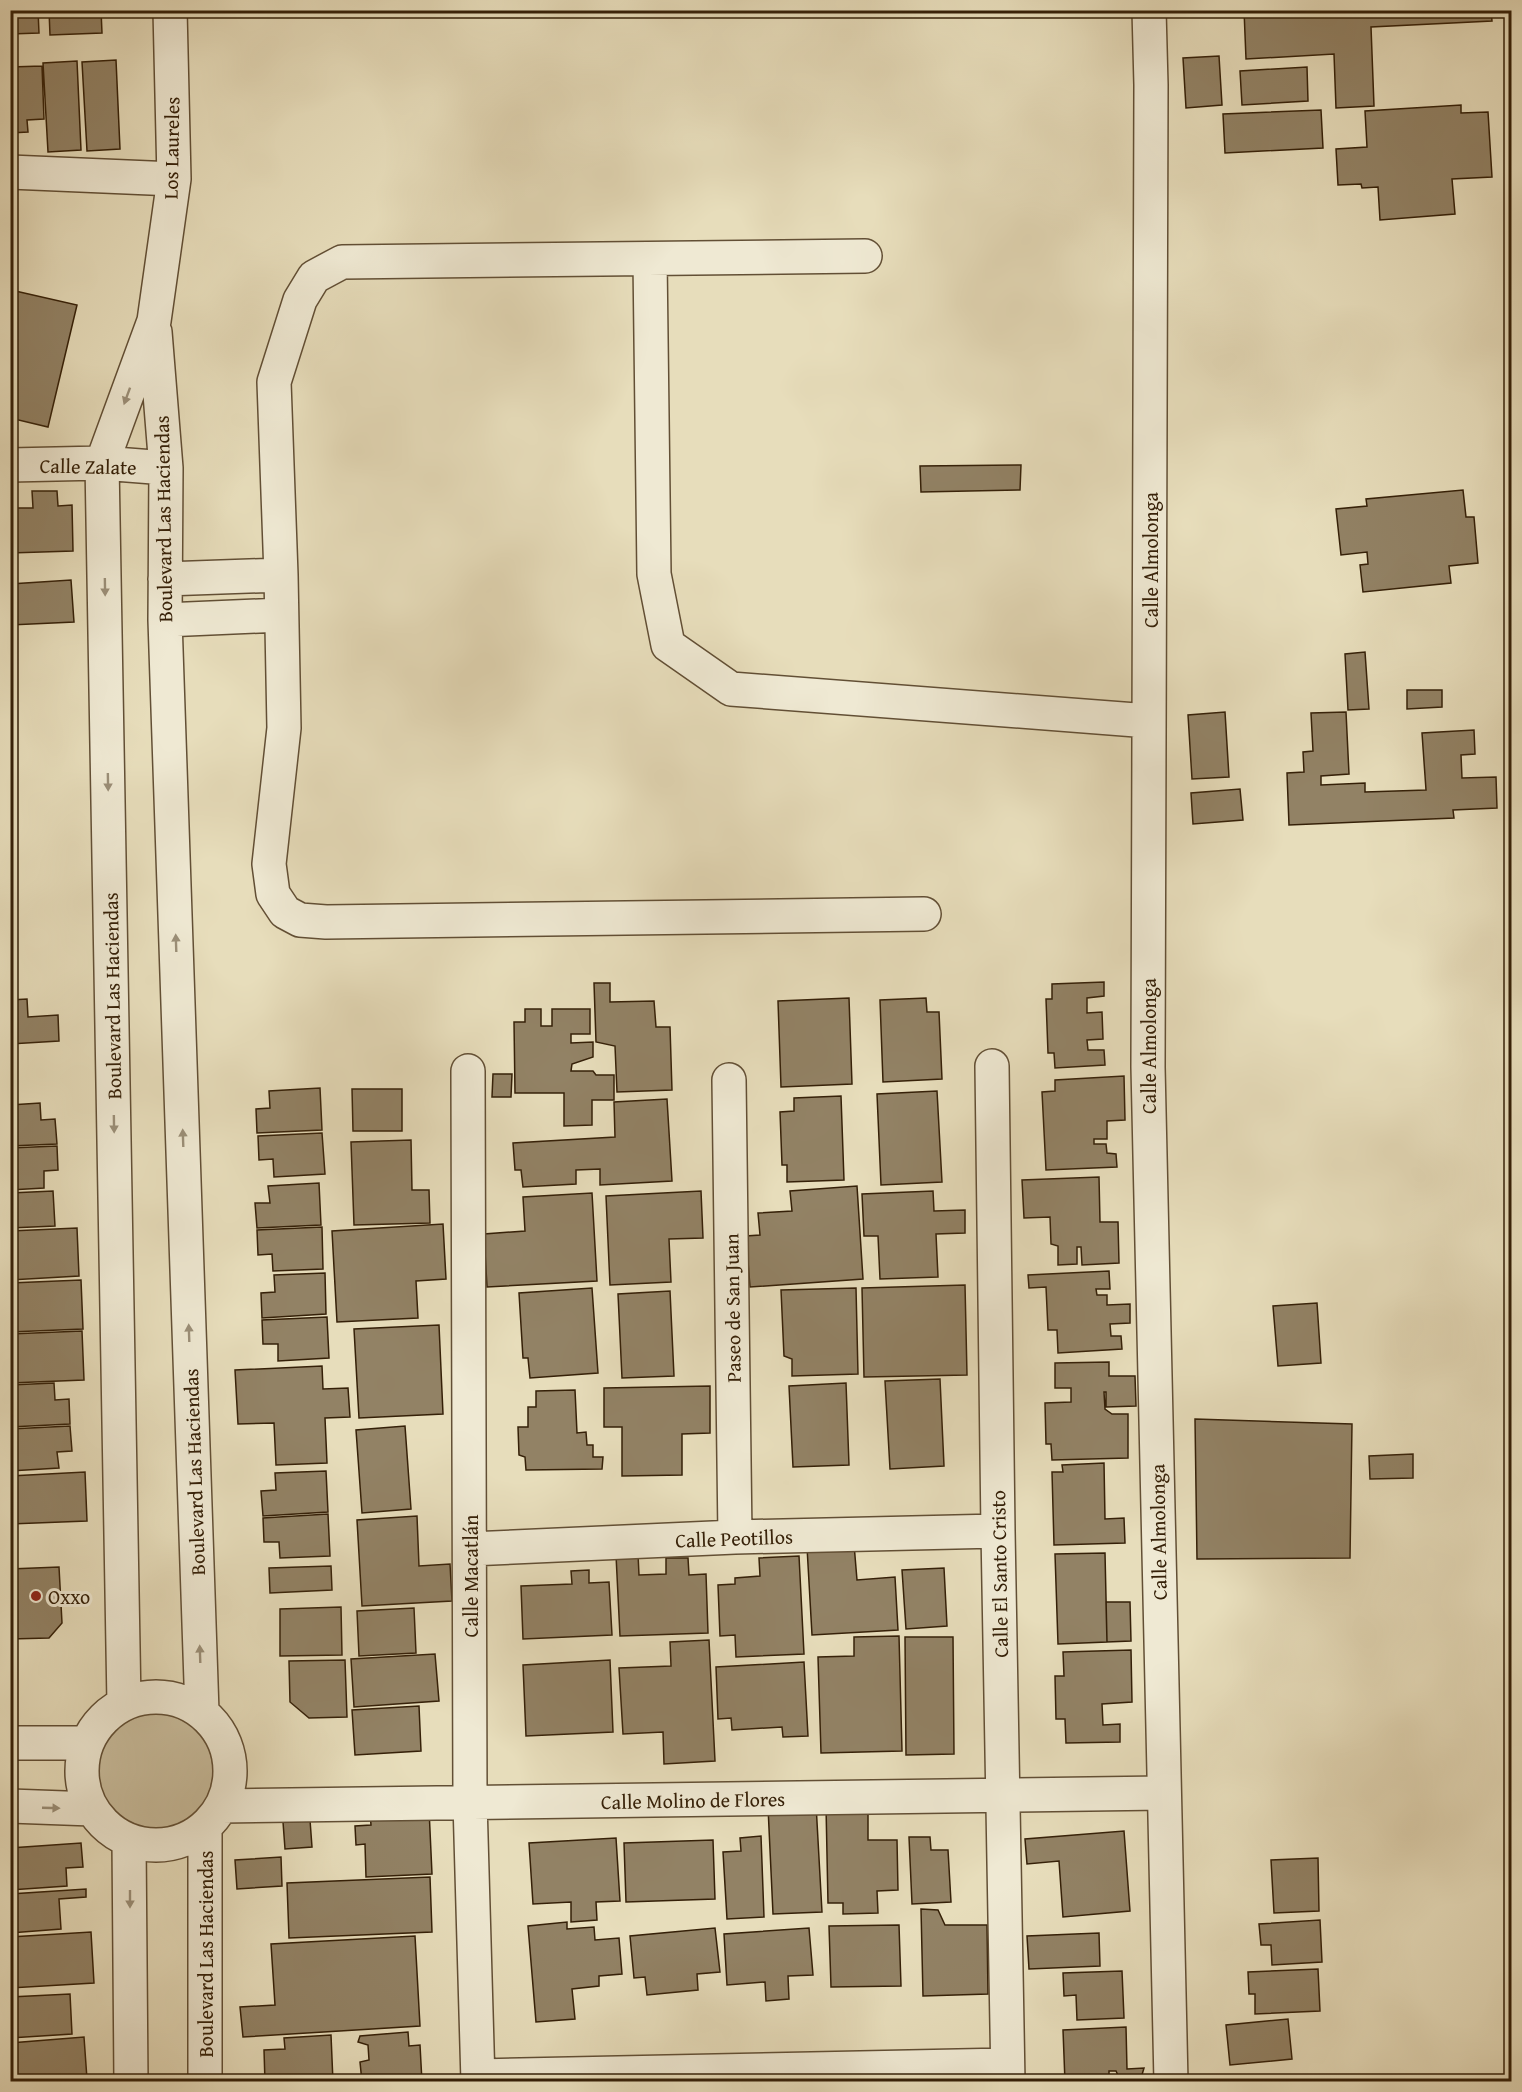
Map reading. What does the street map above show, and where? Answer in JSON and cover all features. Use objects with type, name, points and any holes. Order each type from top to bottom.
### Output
[{"type":"street","name":"Los Laureles","points":[[154,321],[174,179],[170,10]]},
{"type":"street","name":"Calle Almolonga","points":[[1149,10],[1151,85],[1148,1067],[1171,2082]]},
{"type":"street","points":[[10,171],[174,179]]},
{"type":"street","points":[[865,256],[342,262],[314,277],[300,300],[274,382],[284,728],[269,864],[273,894],[285,912],[300,920],[326,922],[924,914]]},
{"type":"street","points":[[650,259],[654,574],[668,645],[731,689],[1149,721]]},
{"type":"street","name":"Boulevard Las Haciendas","points":[[123,1704],[102,464],[154,321]]},
{"type":"street","name":"Boulevard Las Haciendas","points":[[154,321],[166,468],[165,620],[202,1712]]},
{"type":"street","name":"Calle Zalate","points":[[10,465],[102,464],[166,468]]},
{"type":"street","points":[[165,579],[281,575]]},
{"type":"street","points":[[165,620],[281,615]]},
{"type":"street","name":"Calle El Santo Cristo","points":[[992,1066],[1008,2073]]},
{"type":"street","name":"Calle Macatlán","points":[[468,1071],[470,1802],[478,2079]]},
{"type":"street","name":"Paseo de San Juan","points":[[729,1080],[735,1537]]},
{"type":"street","name":"Calle Peotillos","points":[[470,1549],[735,1537],[998,1531]]},
{"type":"street","points":[[156,1696],[188,1703],[202,1712],[219,1732],[230,1755],[230,1781],[214,1817],[188,1839],[169,1845],[149,1845],[129,1841],[108,1828],[92,1809],[83,1788],[81,1765],[86,1743],[95,1727],[123,1704],[139,1698],[156,1696]]},
{"type":"street","points":[[10,1743],[86,1743]]},
{"type":"street","name":"Calle Molino de Flores","points":[[214,1817],[470,1802],[1163,1793]]},
{"type":"street","points":[[10,1806],[92,1809]]},
{"type":"street","name":"Boulevard Las Haciendas","points":[[205,2082],[214,1817]]},
{"type":"street","points":[[129,1841],[131,2082]]},
{"type":"street","points":[[478,2079],[1008,2073]]},
{"type":"shaded area","points":[[153,1711],[176,1716],[195,1729],[208,1748],[213,1771],[208,1794],[195,1813],[176,1826],[153,1831],[130,1826],[111,1813],[98,1794],[93,1771],[98,1748],[111,1729],[130,1716]]},
{"type":"building","points":[[10,10],[38,10],[39,33],[10,34]]},
{"type":"building","points":[[49,10],[101,10],[102,33],[50,35]]},
{"type":"building","points":[[1244,10],[1491,10],[1492,21],[1371,27],[1374,106],[1336,108],[1334,54],[1246,59]]},
{"type":"building","points":[[1219,56],[1222,105],[1186,108],[1183,58]]},
{"type":"building","points":[[116,60],[120,149],[87,151],[82,62]]},
{"type":"building","points":[[77,61],[81,150],[48,152],[43,63]]},
{"type":"building","points":[[42,66],[44,119],[27,120],[28,132],[10,133],[10,67]]},
{"type":"building","points":[[1307,67],[1308,101],[1242,105],[1240,71]]},
{"type":"building","points":[[1461,105],[1461,113],[1488,112],[1492,177],[1452,179],[1455,214],[1380,220],[1378,187],[1362,188],[1361,184],[1338,185],[1336,149],[1367,147],[1365,111]]},
{"type":"building","points":[[1321,110],[1323,148],[1225,153],[1223,114]]},
{"type":"building","points":[[10,256],[13,285],[10,285]]},
{"type":"building","points":[[11,290],[77,305],[48,427],[10,418]]},
{"type":"building","points":[[1021,465],[1020,490],[921,492],[920,466]]},
{"type":"building","points":[[1463,490],[1466,517],[1474,517],[1478,563],[1449,566],[1451,583],[1363,592],[1360,565],[1368,564],[1367,552],[1341,555],[1336,509],[1367,506],[1366,499]]},
{"type":"building","points":[[32,491],[57,491],[58,506],[72,505],[73,551],[10,553],[10,508],[33,508]]},
{"type":"building","points":[[71,580],[74,622],[10,625],[10,584]]},
{"type":"building","points":[[1365,652],[1369,709],[1348,710],[1345,654]]},
{"type":"building","points":[[1407,690],[1442,690],[1442,707],[1407,709]]},
{"type":"building","points":[[1225,712],[1229,777],[1192,779],[1188,715]]},
{"type":"building","points":[[1346,712],[1349,774],[1321,776],[1321,785],[1365,783],[1365,792],[1426,790],[1422,733],[1474,730],[1475,754],[1461,755],[1462,778],[1496,777],[1497,808],[1453,810],[1454,818],[1289,825],[1287,773],[1304,772],[1303,752],[1313,751],[1311,713]]},
{"type":"building","points":[[1240,789],[1243,820],[1193,824],[1191,793]]},
{"type":"building","points":[[1104,982],[1104,996],[1087,998],[1087,1013],[1102,1012],[1103,1039],[1087,1040],[1088,1050],[1104,1050],[1105,1065],[1055,1068],[1054,1053],[1048,1053],[1046,999],[1052,999],[1052,984]]},
{"type":"building","points":[[594,983],[610,983],[610,1002],[654,1001],[656,1027],[670,1027],[672,1090],[617,1092],[615,1046],[596,1042]]},
{"type":"building","points":[[849,998],[852,1084],[781,1087],[778,1001]]},
{"type":"building","points":[[926,998],[927,1012],[939,1012],[942,1079],[883,1082],[880,1000]]},
{"type":"building","points":[[27,999],[28,1017],[58,1015],[59,1041],[10,1044],[10,1000]]},
{"type":"building","points":[[525,1009],[541,1009],[541,1026],[552,1026],[552,1009],[590,1009],[590,1034],[571,1034],[571,1043],[593,1042],[593,1057],[572,1064],[571,1071],[593,1071],[596,1075],[614,1075],[614,1100],[592,1100],[592,1125],[564,1126],[564,1093],[515,1093],[514,1022],[525,1022]]},
{"type":"building","points":[[493,1074],[512,1074],[511,1097],[492,1097]]},
{"type":"building","points":[[1124,1076],[1125,1120],[1107,1121],[1107,1139],[1094,1139],[1094,1144],[1106,1144],[1107,1153],[1116,1154],[1117,1167],[1046,1170],[1042,1092],[1055,1091],[1055,1080]]},
{"type":"building","points":[[320,1088],[322,1130],[257,1133],[256,1109],[270,1108],[269,1091]]},
{"type":"building","points":[[352,1089],[402,1089],[402,1131],[353,1131]]},
{"type":"building","points":[[937,1091],[942,1182],[881,1185],[877,1094]]},
{"type":"building","points":[[841,1096],[844,1180],[787,1182],[787,1165],[782,1165],[780,1112],[794,1111],[794,1098]]},
{"type":"building","points":[[667,1099],[672,1181],[600,1185],[600,1169],[576,1170],[576,1184],[523,1187],[521,1170],[515,1170],[513,1143],[615,1137],[614,1102]]},
{"type":"building","points":[[40,1103],[41,1120],[55,1119],[57,1144],[10,1146],[10,1105]]},
{"type":"building","points":[[322,1133],[325,1174],[274,1177],[273,1159],[259,1160],[258,1136]]},
{"type":"building","points":[[411,1140],[412,1190],[429,1190],[430,1223],[354,1225],[351,1142]]},
{"type":"building","points":[[57,1146],[58,1170],[44,1171],[44,1188],[10,1190],[10,1148]]},
{"type":"building","points":[[1099,1177],[1100,1222],[1118,1222],[1119,1263],[1082,1265],[1081,1247],[1077,1247],[1077,1264],[1058,1265],[1058,1246],[1051,1244],[1050,1217],[1024,1218],[1022,1180]]},
{"type":"building","points":[[319,1183],[321,1225],[257,1228],[255,1203],[270,1203],[268,1186]]},
{"type":"building","points":[[857,1186],[863,1279],[750,1287],[746,1236],[760,1235],[758,1213],[792,1211],[790,1191]]},
{"type":"building","points":[[53,1191],[55,1226],[10,1228],[10,1193]]},
{"type":"building","points":[[701,1191],[703,1238],[669,1239],[671,1282],[610,1285],[606,1196]]},
{"type":"building","points":[[933,1191],[934,1211],[965,1210],[965,1233],[936,1234],[938,1277],[880,1279],[878,1236],[864,1236],[862,1194]]},
{"type":"building","points":[[592,1193],[597,1281],[487,1287],[484,1234],[525,1231],[523,1197]]},
{"type":"building","points":[[443,1224],[446,1279],[416,1281],[418,1318],[337,1322],[332,1231]]},
{"type":"building","points":[[322,1227],[323,1269],[273,1271],[272,1254],[258,1255],[257,1230]]},
{"type":"building","points":[[77,1228],[79,1276],[10,1280],[10,1231]]},
{"type":"building","points":[[1109,1271],[1110,1289],[1096,1289],[1097,1295],[1107,1295],[1107,1305],[1130,1304],[1130,1323],[1110,1324],[1111,1336],[1121,1336],[1122,1349],[1058,1353],[1057,1330],[1048,1330],[1046,1287],[1029,1288],[1028,1275]]},
{"type":"building","points":[[325,1273],[326,1314],[262,1318],[261,1293],[275,1292],[274,1275]]},
{"type":"building","points":[[81,1280],[83,1329],[10,1332],[10,1283]]},
{"type":"building","points":[[965,1285],[967,1375],[864,1377],[862,1288]]},
{"type":"building","points":[[592,1288],[598,1373],[530,1378],[528,1358],[523,1358],[519,1293]]},
{"type":"building","points":[[856,1288],[858,1374],[792,1376],[792,1359],[784,1356],[781,1290]]},
{"type":"building","points":[[670,1291],[674,1376],[622,1378],[618,1294]]},
{"type":"building","points":[[1317,1303],[1321,1363],[1278,1366],[1273,1306]]},
{"type":"building","points":[[327,1317],[329,1358],[278,1361],[278,1344],[263,1344],[262,1320]]},
{"type":"building","points":[[439,1325],[443,1414],[359,1418],[354,1329]]},
{"type":"building","points":[[82,1331],[84,1380],[10,1383],[10,1334]]},
{"type":"building","points":[[1109,1362],[1109,1376],[1135,1376],[1136,1406],[1106,1407],[1106,1392],[1104,1392],[1105,1409],[1112,1414],[1128,1414],[1128,1458],[1052,1460],[1051,1444],[1046,1444],[1045,1403],[1071,1402],[1071,1388],[1055,1388],[1055,1363]]},
{"type":"building","points":[[322,1366],[323,1389],[348,1388],[350,1417],[325,1418],[327,1463],[276,1465],[274,1423],[238,1424],[235,1370]]},
{"type":"building","points":[[940,1379],[944,1466],[890,1469],[885,1381]]},
{"type":"building","points":[[54,1383],[55,1400],[69,1399],[70,1424],[10,1427],[10,1385]]},
{"type":"building","points":[[846,1383],[849,1465],[793,1467],[789,1386]]},
{"type":"building","points":[[710,1386],[710,1433],[682,1434],[682,1475],[622,1476],[622,1427],[604,1427],[604,1388]]},
{"type":"building","points":[[575,1390],[577,1433],[586,1432],[587,1445],[593,1445],[593,1457],[603,1457],[602,1469],[526,1470],[525,1457],[519,1455],[518,1427],[528,1427],[528,1407],[536,1407],[536,1391]]},
{"type":"building","points":[[1195,1419],[1352,1424],[1350,1558],[1197,1559]]},
{"type":"building","points":[[70,1426],[72,1451],[57,1452],[59,1468],[10,1471],[10,1429]]},
{"type":"building","points":[[405,1426],[411,1509],[362,1513],[356,1430]]},
{"type":"building","points":[[1413,1454],[1413,1478],[1370,1479],[1369,1456]]},
{"type":"building","points":[[1104,1463],[1105,1519],[1124,1518],[1125,1543],[1054,1545],[1052,1472],[1063,1472],[1062,1465]]},
{"type":"building","points":[[326,1471],[328,1512],[263,1516],[261,1491],[276,1490],[275,1473]]},
{"type":"building","points":[[85,1472],[87,1521],[10,1524],[10,1476]]},
{"type":"building","points":[[328,1514],[330,1556],[280,1558],[279,1542],[264,1542],[263,1518]]},
{"type":"building","points":[[417,1516],[419,1566],[450,1564],[452,1601],[362,1606],[357,1520]]},
{"type":"building","points":[[854,1544],[857,1580],[895,1577],[898,1630],[812,1635],[807,1547]]},
{"type":"building","points":[[1105,1553],[1107,1642],[1058,1644],[1055,1554]]},
{"type":"building","points":[[638,1554],[639,1575],[666,1574],[666,1558],[688,1558],[689,1575],[706,1574],[708,1633],[620,1636],[616,1555]]},
{"type":"building","points":[[799,1556],[804,1654],[736,1657],[735,1635],[720,1636],[718,1585],[735,1584],[735,1578],[760,1576],[759,1558]]},
{"type":"building","points":[[331,1566],[332,1590],[270,1593],[269,1568]]},
{"type":"building","name":"Oxxo","points":[[59,1567],[62,1623],[49,1638],[10,1639],[10,1569]]},
{"type":"building","points":[[944,1568],[947,1626],[906,1629],[902,1570]]},
{"type":"building","points":[[589,1570],[589,1583],[609,1582],[612,1635],[523,1639],[521,1586],[572,1584],[571,1571]]},
{"type":"building","points":[[1106,1602],[1130,1602],[1131,1641],[1107,1642]]},
{"type":"building","points":[[341,1607],[342,1655],[280,1656],[280,1609]]},
{"type":"building","points":[[414,1608],[416,1653],[359,1656],[357,1611]]},
{"type":"building","points":[[899,1636],[902,1751],[821,1753],[818,1657],[854,1656],[854,1637]]},
{"type":"building","points":[[905,1637],[953,1637],[954,1754],[906,1755]]},
{"type":"building","points":[[709,1640],[715,1761],[664,1764],[663,1732],[623,1734],[619,1668],[671,1666],[670,1642]]},
{"type":"building","points":[[1131,1650],[1132,1702],[1102,1704],[1103,1725],[1120,1724],[1120,1742],[1066,1743],[1065,1719],[1056,1719],[1055,1676],[1064,1676],[1063,1652]]},
{"type":"building","points":[[435,1654],[439,1701],[354,1707],[351,1659]]},
{"type":"building","points":[[345,1660],[347,1717],[309,1718],[290,1702],[289,1661]]},
{"type":"building","points":[[610,1660],[613,1732],[526,1736],[523,1665]]},
{"type":"building","points":[[804,1662],[808,1736],[783,1737],[782,1727],[732,1730],[731,1718],[718,1719],[716,1667]]},
{"type":"building","points":[[419,1706],[421,1751],[355,1755],[352,1710]]},
{"type":"building","points":[[816,1804],[822,1912],[773,1914],[768,1807]]},
{"type":"building","points":[[868,1805],[868,1840],[897,1840],[898,1890],[877,1891],[878,1913],[843,1914],[843,1903],[828,1903],[826,1806]]},
{"type":"building","points":[[429,1809],[432,1874],[366,1877],[365,1844],[356,1845],[355,1826],[371,1825],[370,1812]]},
{"type":"building","points":[[310,1820],[312,1847],[285,1849],[283,1822]]},
{"type":"building","points":[[1124,1831],[1130,1911],[1063,1917],[1059,1861],[1027,1864],[1025,1839]]},
{"type":"building","points":[[761,1836],[764,1917],[727,1919],[723,1852],[741,1851],[740,1838]]},
{"type":"building","points":[[909,1837],[930,1837],[931,1850],[948,1850],[951,1902],[912,1904]]},
{"type":"building","points":[[616,1838],[620,1901],[596,1902],[597,1920],[571,1922],[571,1902],[533,1904],[529,1843]]},
{"type":"building","points":[[713,1840],[715,1899],[626,1902],[624,1843]]},
{"type":"building","points":[[81,1843],[83,1867],[66,1868],[67,1886],[10,1890],[10,1848]]},
{"type":"building","points":[[281,1857],[282,1886],[237,1889],[235,1860]]},
{"type":"building","points":[[1318,1858],[1319,1911],[1274,1913],[1271,1860]]},
{"type":"building","points":[[430,1877],[432,1932],[289,1938],[287,1883]]},
{"type":"building","points":[[86,1889],[86,1897],[59,1899],[61,1929],[10,1933],[10,1894]]},
{"type":"building","points":[[921,1909],[938,1910],[945,1925],[987,1925],[988,1994],[923,1996]]},
{"type":"building","points":[[1320,1920],[1322,1962],[1272,1965],[1271,1945],[1261,1945],[1259,1924]]},
{"type":"building","points":[[567,1922],[567,1929],[594,1927],[595,1940],[619,1938],[622,1974],[599,1976],[599,1986],[572,1989],[575,2019],[536,2022],[528,1926]]},
{"type":"building","points":[[899,1925],[901,1986],[831,1987],[829,1926]]},
{"type":"building","points":[[715,1928],[720,1972],[697,1974],[698,1990],[647,1995],[645,1977],[634,1978],[630,1936]]},
{"type":"building","points":[[809,1928],[813,1975],[788,1976],[789,1999],[766,2001],[765,1982],[727,1985],[724,1934]]},
{"type":"building","points":[[91,1932],[94,1983],[10,1988],[10,1937]]},
{"type":"building","points":[[1099,1933],[1100,1966],[1029,1969],[1027,1936]]},
{"type":"building","points":[[415,1936],[420,2026],[243,2037],[240,2007],[275,2005],[271,1944]]},
{"type":"building","points":[[1318,1969],[1320,2011],[1255,2014],[1255,1994],[1249,1994],[1248,1972]]},
{"type":"building","points":[[1122,1971],[1124,2018],[1077,2020],[1076,1995],[1064,1996],[1063,1973]]},
{"type":"building","points":[[70,1994],[72,2034],[10,2038],[10,1997]]},
{"type":"building","points":[[1288,2019],[1292,2059],[1230,2065],[1226,2025]]},
{"type":"building","points":[[1126,2027],[1127,2069],[1144,2068],[1141,2078],[1121,2082],[1116,2071],[1109,2071],[1109,2082],[1065,2082],[1063,2030]]},
{"type":"building","points":[[408,2032],[409,2046],[420,2045],[422,2082],[362,2082],[360,2062],[369,2060],[368,2045],[358,2042],[360,2036]]},
{"type":"building","points":[[331,2035],[333,2082],[265,2082],[264,2050],[285,2049],[284,2038]]},
{"type":"building","points":[[84,2037],[87,2079],[10,2082],[10,2043]]},
{"type":"place","name":"Oxxo","points":[[36,1596]]}]
